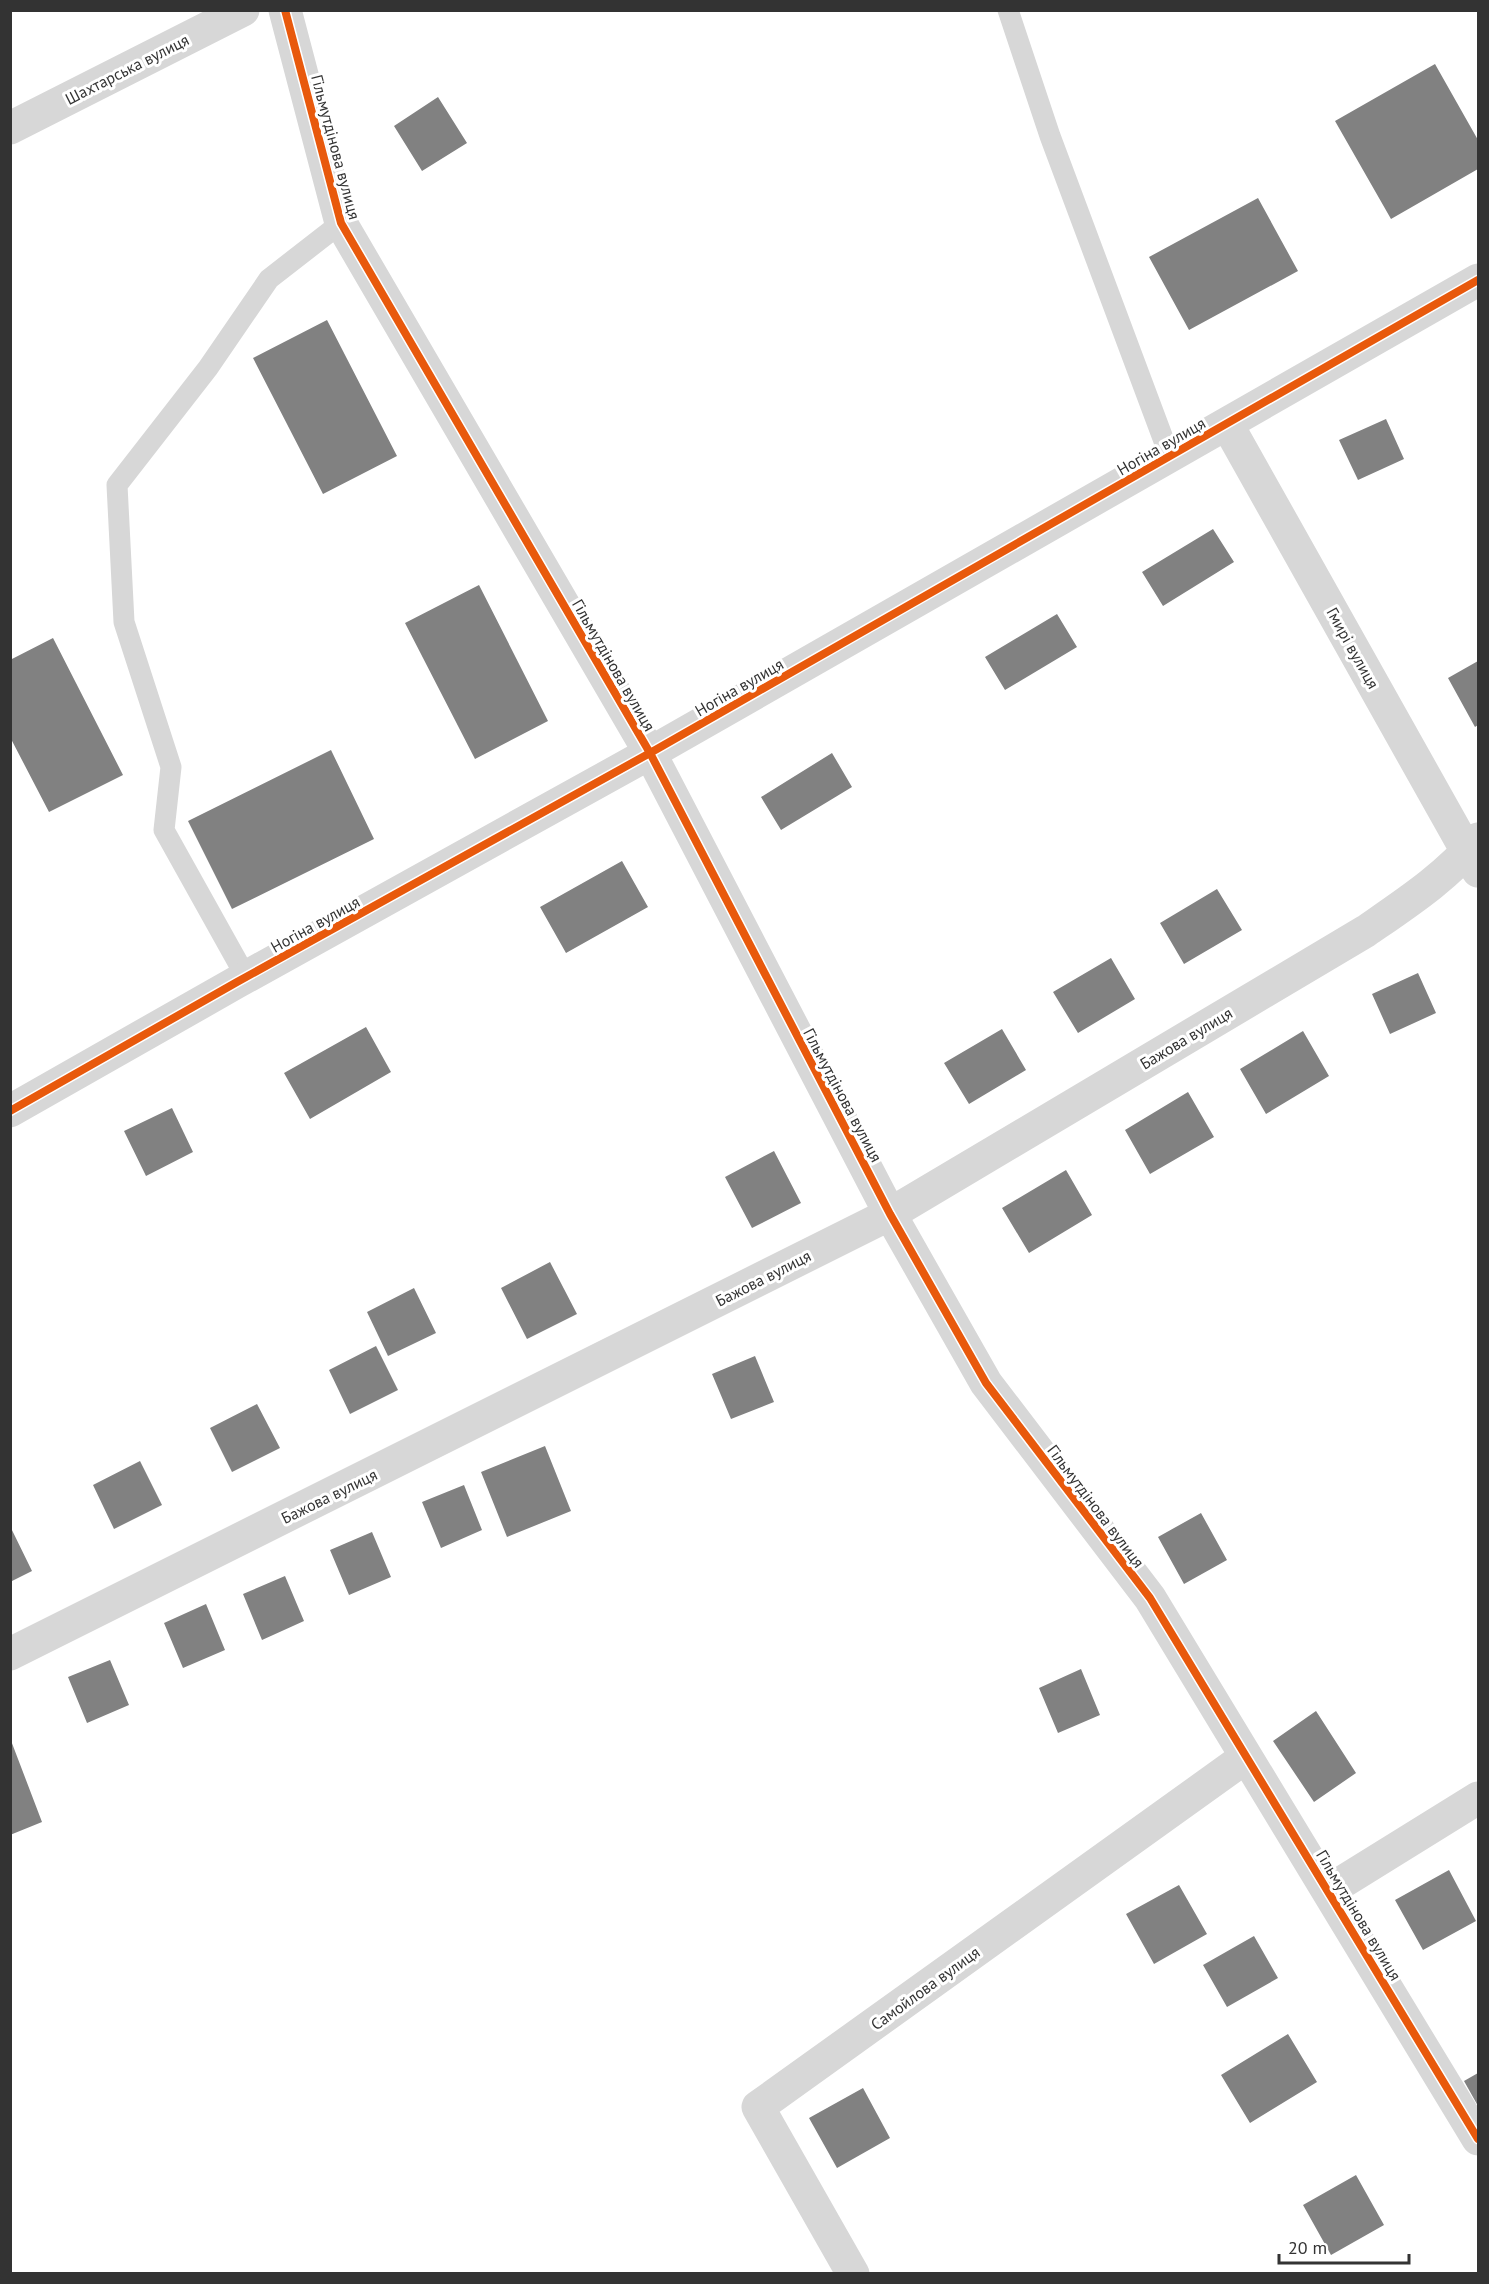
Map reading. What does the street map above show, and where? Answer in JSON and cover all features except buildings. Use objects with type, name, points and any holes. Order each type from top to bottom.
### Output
[{"type":"street","name":"Шахтарська вулиця","points":[[10,128],[243,10]]},
{"type":"street","name":"Гільмутдінова вулиця","points":[[285,10],[341,223],[650,753],[890,1214],[986,1383],[1150,1598],[1479,2139]]},
{"type":"street","name":"Ногіна вулиця","points":[[10,1111],[650,753],[1479,280]]},
{"type":"street","name":"Гмирі вулиця","points":[[1227,424],[1475,855]]},
{"type":"street","name":"Бажова вулиця","points":[[10,1654],[890,1214],[1366,931],[1475,855]]},
{"type":"street","name":"Самойлова вулиця","points":[[853,2274],[759,2107],[1246,1757]]},
{"type":"street","points":[[1328,1891],[1479,1798]]},
{"type":"lane","points":[[1008,10],[1050,136],[1170,457]]},
{"type":"lane","points":[[246,977],[164,830],[171,767],[124,622],[117,485],[208,368],[269,279],[341,223]]},
{"type":"cycle path","points":[[285,10],[341,223],[650,753],[890,1214],[986,1383],[1150,1598],[1478,2139]]},
{"type":"cycle path","points":[[10,1111],[650,753],[1478,280]]}]
